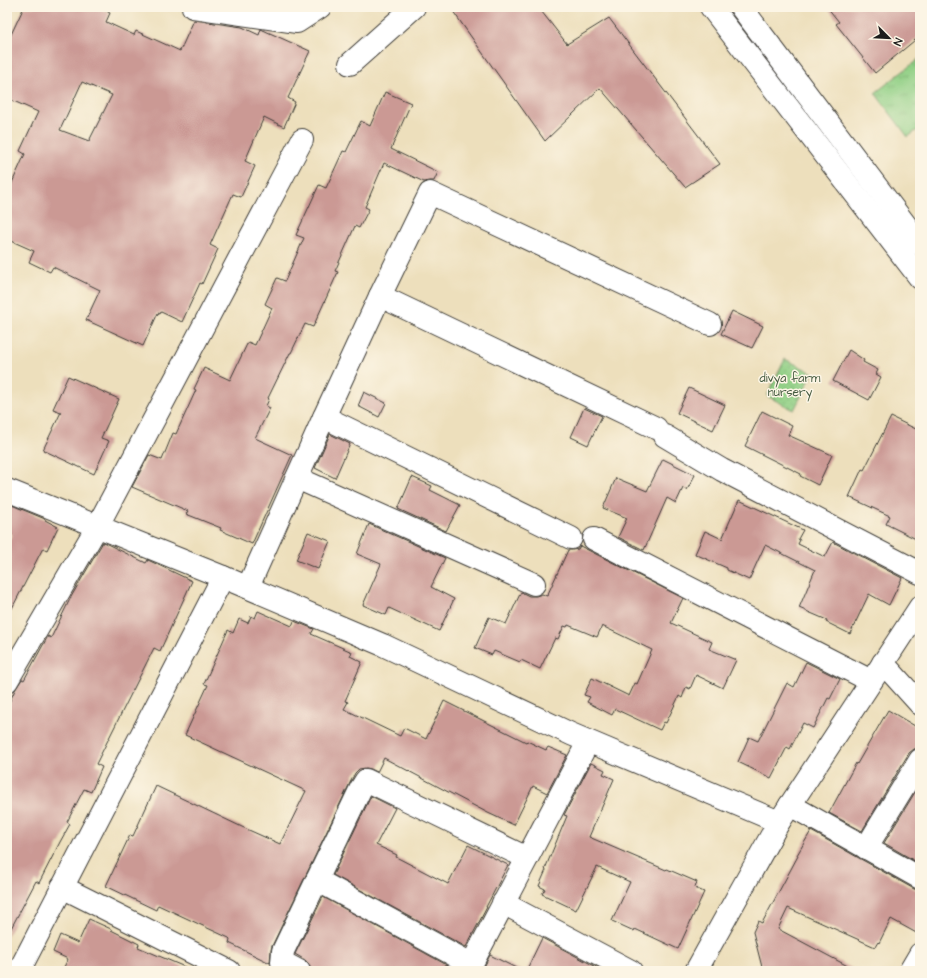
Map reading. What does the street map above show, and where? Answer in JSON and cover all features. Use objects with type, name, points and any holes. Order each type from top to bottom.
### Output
[{"type":"street","points":[[193,7],[297,22],[320,7]]},
{"type":"street","points":[[350,64],[414,7]]},
{"type":"street","points":[[711,7],[920,278]]},
{"type":"street","points":[[741,7],[920,244]]},
{"type":"street","points":[[7,681],[97,527],[302,140]]},
{"type":"street","points":[[248,587],[324,417],[430,193],[710,324]]},
{"type":"street","points":[[380,296],[660,432],[722,470],[920,573]]},
{"type":"street","points":[[324,417],[571,538]]},
{"type":"street","points":[[297,478],[534,584]]},
{"type":"street","points":[[7,490],[248,587],[383,645],[588,742],[785,814],[866,848],[920,878]]},
{"type":"street","points":[[594,539],[877,672],[920,704]]},
{"type":"street","points":[[19,971],[223,577]]},
{"type":"street","points":[[696,971],[785,814],[920,607]]},
{"type":"street","points":[[318,880],[469,967],[588,742]]},
{"type":"street","points":[[866,848],[920,760]]},
{"type":"street","points":[[299,971],[282,962],[284,951],[366,780],[527,858]]},
{"type":"street","points":[[62,887],[229,971]]},
{"type":"street","points":[[503,903],[631,971]]},
{"type":"street","points":[[910,971],[920,954]]},
{"type":"green space","points":[[920,58],[920,128],[908,137],[875,93]]},
{"type":"green space","name":"divya farm nursery","points":[[785,359],[813,373],[794,410],[767,396]]},
{"type":"building","points":[[24,7],[97,7],[110,13],[106,22],[134,35],[136,31],[180,51],[194,20],[242,27],[259,35],[261,29],[310,51],[288,98],[295,102],[284,127],[264,117],[245,161],[255,166],[241,197],[233,194],[210,245],[218,249],[182,322],[161,312],[160,314],[158,313],[143,346],[86,320],[100,290],[53,267],[50,272],[29,262],[34,251],[7,239],[7,194],[25,154],[20,151],[38,112],[7,98],[7,43]],"holes":[[[82,82],[112,95],[89,141],[60,130]]]},
{"type":"building","points":[[450,7],[538,7],[567,44],[609,18],[720,164],[685,187],[600,88],[545,141]]},
{"type":"building","points":[[827,7],[914,7],[920,15],[920,36],[875,73],[836,24],[839,22]]},
{"type":"building","points":[[385,92],[411,103],[391,149],[438,172],[434,181],[424,182],[384,163],[365,207],[369,209],[359,228],[355,226],[335,271],[338,272],[313,327],[305,324],[268,398],[269,399],[266,406],[270,408],[255,438],[292,455],[252,544],[220,530],[221,528],[186,514],[188,511],[132,487],[149,455],[162,460],[173,433],[176,434],[196,390],[194,389],[204,368],[230,380],[248,342],[255,345],[272,308],[265,304],[277,278],[285,281],[304,238],[296,235],[319,185],[326,188],[343,151],[346,152],[361,121],[370,126]]},
{"type":"building","points":[[732,311],[763,326],[752,348],[721,334]]},
{"type":"building","points":[[849,350],[864,360],[863,362],[878,370],[876,374],[881,377],[869,400],[833,381]]},
{"type":"building","points":[[68,376],[119,399],[101,438],[109,441],[94,474],[43,450],[61,412],[53,409]]},
{"type":"building","points":[[689,388],[725,405],[713,430],[677,413]]},
{"type":"building","points":[[364,392],[386,403],[379,417],[358,406]]},
{"type":"building","points":[[584,408],[602,416],[588,445],[571,437]]},
{"type":"building","points":[[762,411],[792,426],[788,435],[832,455],[818,485],[800,476],[801,474],[745,446]]},
{"type":"building","points":[[891,417],[920,431],[920,541],[886,524],[890,516],[849,497],[862,469],[864,470]]},
{"type":"building","points":[[330,434],[350,444],[335,478],[315,468]]},
{"type":"building","points":[[663,459],[695,475],[687,490],[683,488],[676,503],[667,498],[644,550],[618,537],[627,518],[603,508],[616,478],[647,491]]},
{"type":"building","points":[[412,477],[432,486],[430,490],[460,505],[446,531],[398,509]]},
{"type":"building","points":[[739,500],[803,530],[798,539],[800,540],[798,544],[825,557],[833,542],[902,578],[889,605],[869,594],[850,634],[826,622],[827,620],[799,608],[815,570],[765,545],[749,580],[727,570],[727,568],[695,554],[705,531],[722,539]]},
{"type":"building","points":[[7,503],[45,519],[58,527],[47,550],[43,548],[7,618],[7,545],[12,534],[7,532]]},
{"type":"building","points":[[369,524],[445,558],[431,587],[454,599],[439,631],[389,608],[386,615],[363,605],[381,564],[357,554]]},
{"type":"building","points":[[308,532],[330,541],[318,569],[296,560]]},
{"type":"building","points":[[103,542],[146,563],[148,560],[192,581],[160,651],[154,648],[96,764],[102,767],[91,792],[84,789],[67,822],[70,824],[39,883],[36,881],[7,936],[7,707],[15,690],[22,679],[24,680],[48,636],[51,638],[71,597]]},
{"type":"building","points":[[580,546],[683,598],[671,623],[712,642],[709,649],[736,660],[723,688],[696,675],[690,689],[686,687],[682,698],[679,696],[666,723],[664,722],[660,730],[615,709],[612,715],[587,702],[590,697],[584,695],[592,678],[629,696],[635,683],[637,684],[652,650],[602,626],[597,637],[568,625],[567,627],[564,626],[558,639],[555,638],[540,669],[521,660],[520,662],[494,651],[492,655],[475,648],[489,617],[506,624],[521,592],[529,596],[542,594],[547,596],[568,550],[578,549]]},
{"type":"building","points":[[258,611],[292,626],[294,621],[314,629],[311,634],[352,652],[350,656],[362,662],[345,701],[348,702],[344,709],[400,736],[404,728],[426,739],[444,701],[526,742],[527,741],[546,750],[548,747],[567,755],[547,793],[533,786],[514,825],[488,813],[384,758],[377,772],[366,768],[359,769],[355,773],[350,783],[272,946],[270,963],[229,943],[229,938],[158,905],[156,910],[106,886],[130,835],[133,836],[156,786],[280,844],[306,791],[185,735],[208,685],[204,684],[228,630],[233,633],[239,619],[248,623],[251,616],[255,618]]},
{"type":"building","points":[[806,662],[840,679],[830,699],[828,698],[813,728],[803,723],[790,749],[787,747],[771,778],[738,762],[749,737],[758,741],[787,683],[794,687]]},
{"type":"building","points":[[888,710],[920,729],[920,748],[914,749],[909,753],[862,831],[829,813],[856,763],[857,764]]},
{"type":"building","points":[[591,763],[605,770],[603,774],[614,779],[589,837],[697,882],[695,888],[704,892],[678,949],[635,929],[634,931],[612,921],[630,882],[597,867],[576,910],[542,894],[545,889],[539,886],[567,816],[564,815]]},
{"type":"building","points":[[920,784],[920,864],[884,843]]},
{"type":"building","points":[[371,796],[395,808],[376,845],[397,855],[396,857],[448,884],[468,845],[508,865],[466,947],[333,875]]},
{"type":"building","points":[[811,831],[914,889],[920,890],[920,935],[891,919],[879,943],[878,942],[875,947],[788,908],[778,929],[857,971],[763,971],[753,932],[758,921],[762,923]]},
{"type":"building","points":[[323,897],[456,971],[311,971],[309,964],[295,954]]},
{"type":"building","points":[[89,919],[139,944],[138,947],[194,971],[62,971],[68,959],[53,952],[60,935],[78,943]]},
{"type":"building","points":[[542,938],[604,971],[526,971]]},
{"type":"building","points":[[490,955],[522,971],[482,971]]}]
